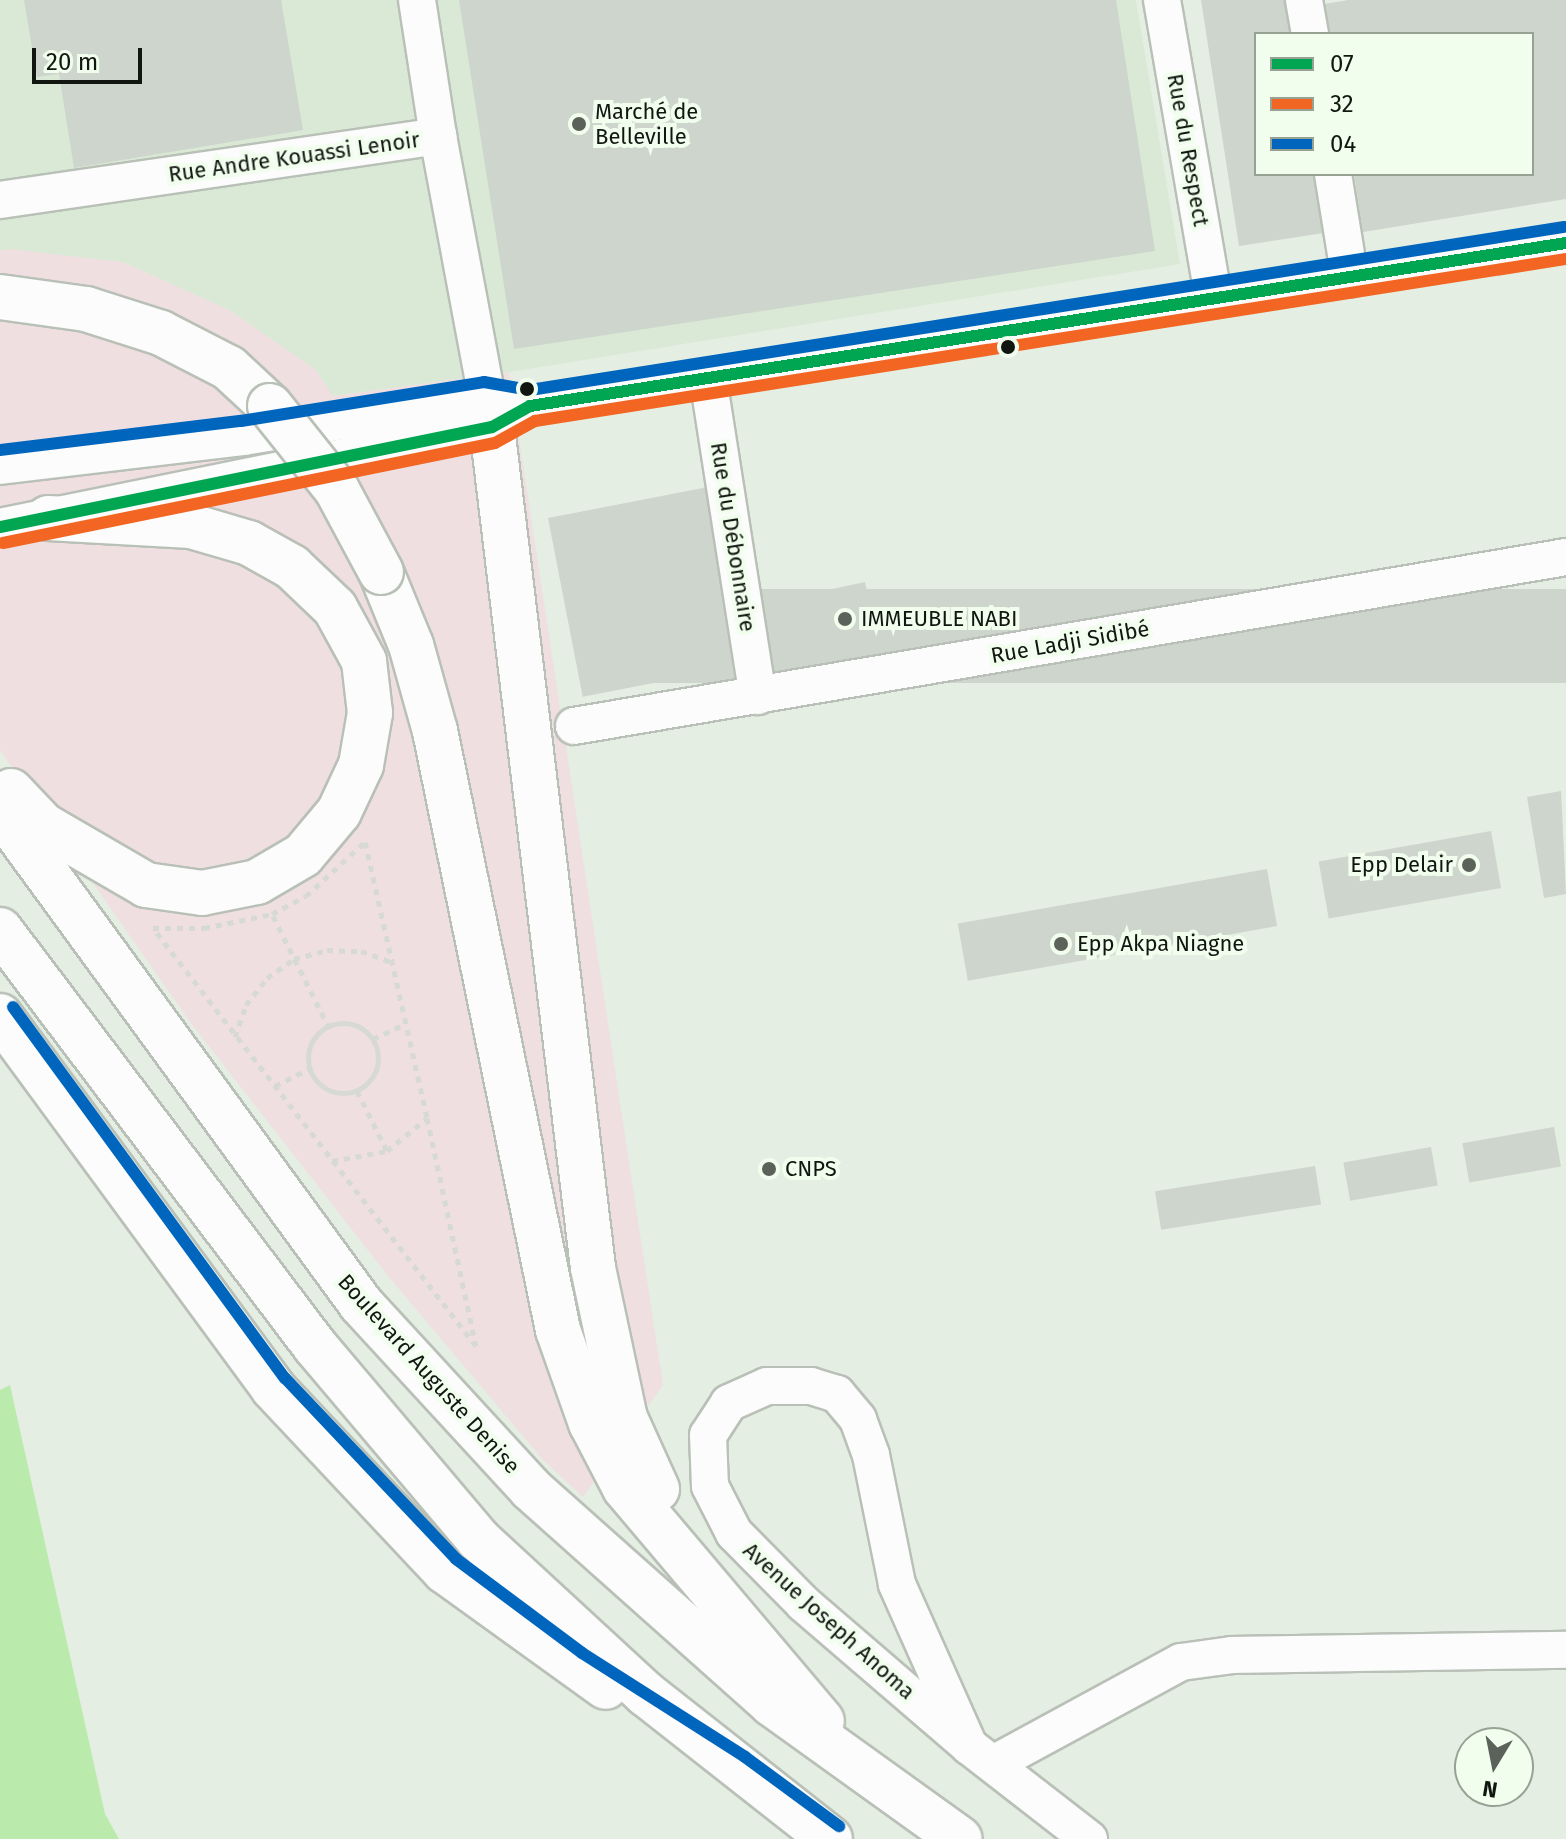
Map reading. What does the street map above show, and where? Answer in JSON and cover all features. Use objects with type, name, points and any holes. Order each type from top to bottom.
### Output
[{"type":"highway","points":[[0,297],[86,309],[161,333],[229,368],[270,406],[337,490],[381,572],[411,645],[435,731],[558,1330],[591,1423],[625,1488],[714,1588],[859,1766]]},
{"type":"highway","points":[[490,412],[593,1268],[625,1418],[651,1477],[714,1588]]},
{"type":"highway","points":[[0,779],[43,825],[146,885],[264,898],[339,812],[361,765],[370,713],[364,661],[335,608],[292,567],[249,543],[191,526],[48,518]]},
{"type":"highway","name":"Boulevard Auguste Denise","points":[[0,810],[361,1304],[531,1489],[772,1704],[960,1839]]},
{"type":"highway","points":[[0,930],[315,1346],[478,1539],[736,1770]]},
{"type":"highway","points":[[0,1016],[273,1388],[445,1571],[573,1666],[736,1770],[830,1839]]},
{"type":"street","points":[[417,0],[438,136]]},
{"type":"street","name":"Rue du Respect","points":[[1162,0],[1214,300]]},
{"type":"street","points":[[1304,0],[1310,32]]},
{"type":"street","name":"Rue Andre Kouassi Lenoir","points":[[0,200],[438,136],[490,412]]},
{"type":"street","points":[[1333,176],[1350,279]]},
{"type":"street","points":[[0,466],[490,412],[1566,243]]},
{"type":"street","name":"Rue du Débonnaire","points":[[708,378],[758,696]]},
{"type":"street","points":[[0,527],[490,412]]},
{"type":"street","name":"Rue Ladji Sidibé","points":[[574,726],[1566,557]]},
{"type":"street","name":"Avenue Joseph Anoma","points":[[981,1755],[897,1584],[871,1455],[858,1419],[837,1394],[811,1386],[767,1386],[729,1403],[708,1435],[710,1486],[734,1533],[804,1604],[981,1755],[1089,1839]]},
{"type":"street","points":[[981,1755],[1181,1662],[1232,1655],[1566,1650]]},
{"type":"path","points":[[365,842],[392,963],[476,1346],[153,928],[204,928],[264,898],[306,896],[365,842]]},
{"type":"path","points":[[264,898],[328,1026]]},
{"type":"path","points":[[235,1037],[246,1005],[267,978],[294,959],[327,950],[361,951],[392,963]]},
{"type":"path","points":[[373,1039],[405,1024]]},
{"type":"path","points":[[353,1025],[373,1039],[378,1050],[375,1074],[357,1091],[335,1093],[314,1080],[309,1069],[310,1044],[328,1026],[353,1025]]},
{"type":"path","points":[[275,1086],[309,1069]]},
{"type":"path","points":[[357,1091],[387,1151]]},
{"type":"path","points":[[331,1161],[360,1160],[387,1151],[427,1118]]},
{"type":"shaded area","name":"Marché de Belleville","points":[[0,0],[1136,0],[1180,264],[509,372],[332,396],[315,369],[229,310],[123,262],[0,251]]},
{"type":"shaded area","points":[[10,249],[123,262],[229,310],[315,369],[333,396],[509,372],[663,1385],[583,1497],[544,1461],[388,1276],[190,1022],[0,750],[0,251]]},
{"type":"shaded area","points":[[10,1385],[105,1814],[119,1839],[0,1839],[0,1390]]},
{"type":"building","points":[[24,0],[281,0],[303,130],[74,168],[59,74],[37,77]]},
{"type":"building","points":[[459,0],[1116,0],[1155,251],[514,349]]},
{"type":"building","points":[[1201,0],[1294,0],[1300,32],[1254,32],[1254,176],[1321,176],[1330,232],[1239,246]]},
{"type":"building","points":[[1348,0],[1566,0],[1566,199],[1363,232],[1354,176],[1534,176],[1534,32],[1330,32],[1325,4]]},
{"type":"building","points":[[708,487],[743,666],[583,697],[548,518]]},
{"type":"building","name":"IMMEUBLE NABI","points":[[865,582],[878,643],[824,654],[811,593]]},
{"type":"building","points":[[601,589],[1566,589],[1566,683],[601,683]]},
{"type":"building","points":[[1561,791],[1566,894],[1544,898],[1527,797]]},
{"type":"building","points":[[1491,831],[1501,888],[1329,919],[1319,861]]},
{"type":"building","points":[[1267,869],[1277,926],[968,981],[958,924]]},
{"type":"building","points":[[1554,1127],[1561,1166],[1469,1183],[1462,1143]]},
{"type":"building","points":[[1431,1147],[1438,1185],[1350,1201],[1343,1162]]},
{"type":"building","points":[[1315,1166],[1321,1205],[1161,1230],[1155,1191]]},
{"type":"transit line","name":"04","points":[[0,450],[241,421],[484,382],[530,390],[1564,227]]},
{"type":"transit line","name":"07","points":[[0,527],[492,427],[530,406],[1566,243]]},
{"type":"transit line","name":"32","points":[[3,543],[495,443],[535,421],[1566,259]]},
{"type":"transit line","name":"04","points":[[13,1007],[285,1378],[456,1559],[582,1653],[745,1757],[839,1826]]},
{"type":"place","name":"Marché de Belleville","points":[[579,124]]},
{"type":"place","name":"IMMEUBLE NABI","points":[[845,619]]},
{"type":"place","name":"Epp Delair","points":[[1469,865]]},
{"type":"place","name":"Epp Akpa Niagne","points":[[1061,944]]},
{"type":"place","name":"CNPS","points":[[769,1169]]}]
